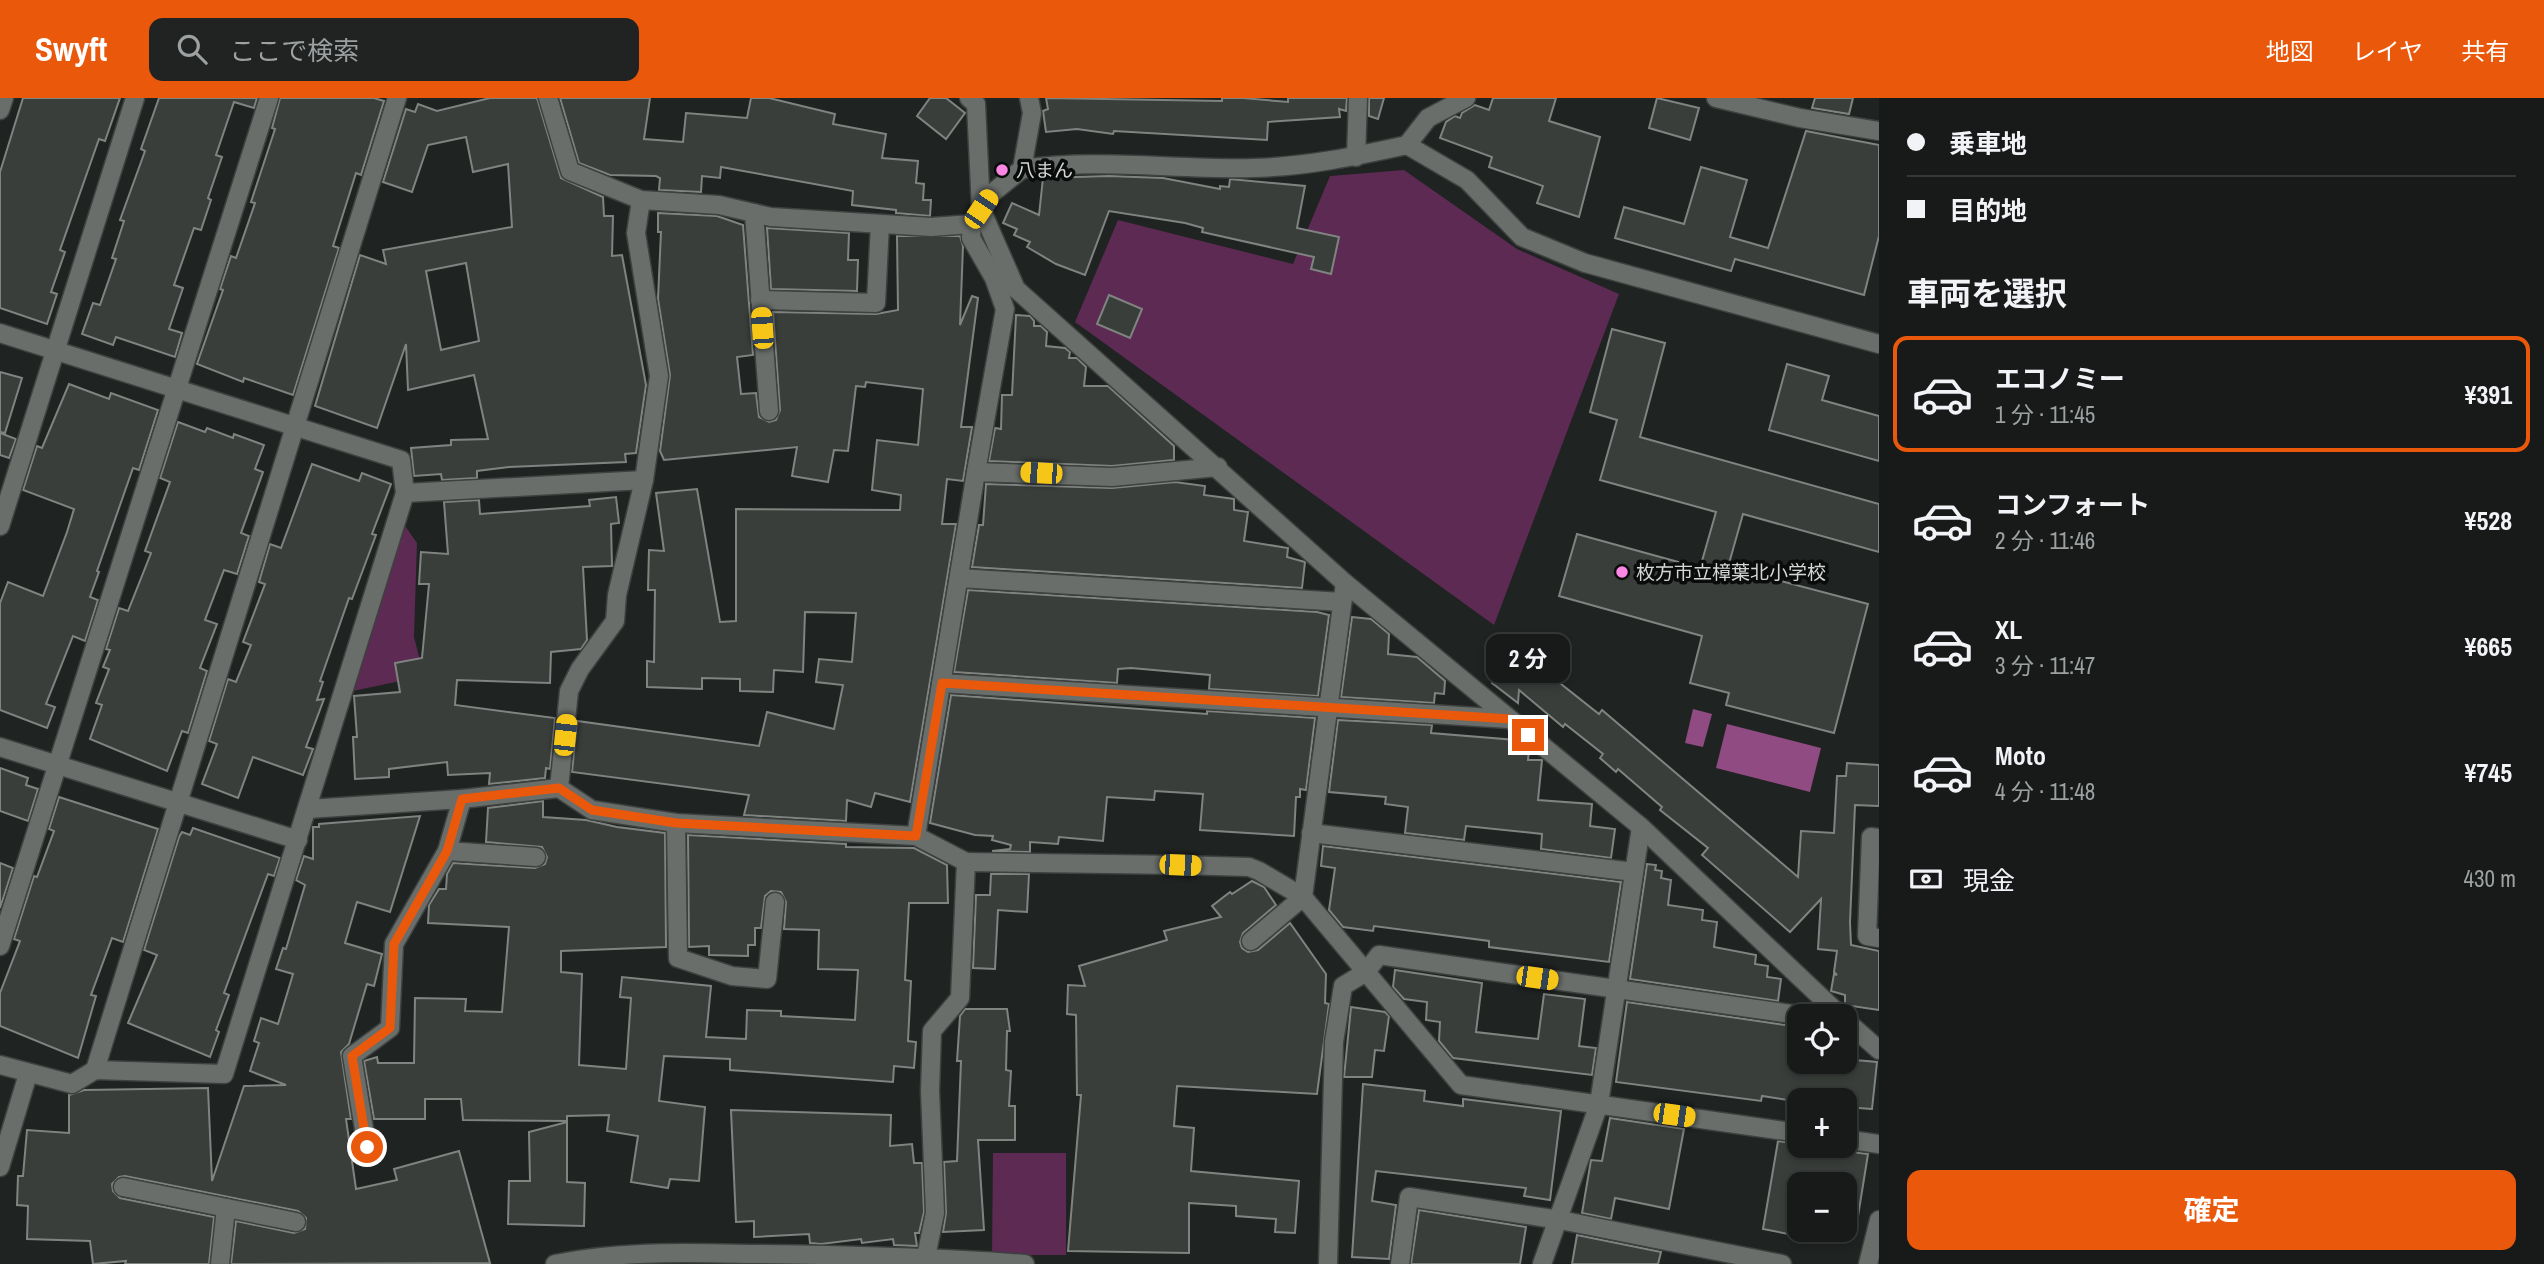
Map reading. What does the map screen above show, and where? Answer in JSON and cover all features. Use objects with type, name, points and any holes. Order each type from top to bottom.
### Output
[{"type":"street","points":[[0,110],[4,98]]},
{"type":"street","points":[[0,526],[135,98]]},
{"type":"street","points":[[0,946],[269,98]]},
{"type":"street","points":[[95,1070],[397,98]]},
{"type":"street","points":[[548,98],[570,172],[641,200],[719,205],[771,217],[931,227],[976,217],[991,194],[1022,169],[1065,162],[1254,168],[1356,156],[1407,145],[1428,118],[1466,98]]},
{"type":"street","points":[[916,836],[1005,309],[994,278],[971,238],[976,217],[976,104],[969,98]]},
{"type":"street","points":[[1022,169],[1032,113],[1030,98]]},
{"type":"street","points":[[1356,156],[1358,98]]},
{"type":"street","points":[[1716,98],[1800,118],[1879,131]]},
{"type":"street","points":[[1407,145],[1467,180],[1522,237],[1585,263],[1879,344]]},
{"type":"street","points":[[559,788],[569,691],[580,669],[615,621],[617,595],[644,480],[659,376],[636,233],[641,200]]},
{"type":"street","points":[[754,213],[769,411]]},
{"type":"street","points":[[976,217],[1016,289],[1345,583],[1641,827],[1828,1004]]},
{"type":"street","points":[[760,300],[876,303],[880,224]]},
{"type":"street","points":[[0,333],[401,460],[405,492],[223,1074],[95,1070],[72,1084],[0,1065]]},
{"type":"street","points":[[976,472],[1112,477],[1218,467]]},
{"type":"street","points":[[405,492],[644,480]]},
{"type":"street","points":[[959,578],[1342,602]]},
{"type":"street","points":[[1251,941],[1303,897],[1345,583]]},
{"type":"street","points":[[942,683],[1510,719]]},
{"type":"street","points":[[0,747],[298,840]]},
{"type":"street","points":[[308,809],[462,799],[559,788],[592,810],[676,823],[916,836],[966,862],[1249,867],[1303,897],[1461,1085],[1787,1131]]},
{"type":"street","points":[[367,1147],[352,1056],[390,1028],[394,944],[447,851],[462,799]]},
{"type":"street","points":[[676,823],[678,958],[732,976],[767,979],[775,902]]},
{"type":"street","points":[[1542,1264],[1560,1220],[1599,1104],[1641,827]]},
{"type":"street","points":[[1311,833],[1634,872]]},
{"type":"street","points":[[1879,838],[1871,837],[1867,936],[1879,939]]},
{"type":"street","points":[[447,851],[536,857]]},
{"type":"street","points":[[915,1259],[935,1213],[930,1091],[932,1031],[960,998],[966,862]]},
{"type":"street","points":[[1328,1264],[1334,1042],[1343,986],[1366,972],[1379,955],[1787,1013]]},
{"type":"street","points":[[1857,1030],[1879,1050]]},
{"type":"street","points":[[0,1167],[27,1074]]},
{"type":"street","points":[[1857,1141],[1879,1144]]},
{"type":"street","points":[[123,1187],[296,1222]]},
{"type":"street","points":[[1401,1264],[1409,1197],[1560,1220],[1782,1264]]},
{"type":"street","points":[[220,1264],[226,1208]]},
{"type":"street","points":[[1868,1264],[1879,1220]]},
{"type":"street","points":[[555,1264],[586,1258],[647,1254],[720,1259],[915,1259],[1025,1264]]},
{"type":"shaded area","points":[[1404,170],[1517,249],[1619,294],[1494,625],[1075,322],[1118,220],[1293,264],[1330,176]]},
{"type":"shaded area","points":[[403,523],[417,543],[414,637],[424,676],[353,691]]},
{"type":"shaded area","points":[[1693,709],[1712,714],[1703,747],[1685,743]]},
{"type":"shaded area","points":[[1727,724],[1821,748],[1810,792],[1716,768]]},
{"type":"shaded area","points":[[993,1153],[1066,1153],[1066,1255],[992,1255]]},
{"type":"building","points":[[23,98],[120,98],[105,141],[99,139],[60,250],[65,252],[51,292],[57,294],[47,324],[0,308],[0,172]]},
{"type":"building","points":[[159,98],[257,98],[254,108],[234,102],[216,155],[222,157],[208,198],[211,200],[201,230],[194,228],[174,285],[183,288],[169,329],[182,333],[175,357],[116,337],[113,345],[82,334],[93,303],[100,305],[116,259],[112,258],[124,221],[120,220],[145,151],[141,149]]},
{"type":"building","points":[[280,98],[374,98],[384,101],[361,175],[356,173],[333,246],[339,248],[293,395],[244,378],[243,382],[197,364],[223,290],[220,289],[231,256],[236,258],[255,203],[251,202],[275,129],[272,128]]},
{"type":"building","points":[[490,98],[537,98],[561,178],[603,197],[604,216],[613,216],[612,256],[622,255],[646,385],[636,453],[625,454],[626,462],[509,467],[477,471],[477,478],[442,480],[441,474],[414,476],[411,448],[451,445],[451,440],[488,439],[474,375],[408,390],[406,344],[377,428],[315,406],[360,255],[386,264],[383,250],[512,227],[508,164],[473,172],[466,137],[428,145],[412,192],[383,182],[406,109],[415,112],[418,104],[437,111]],"holes":[[[466,263],[479,341],[441,350],[426,271]]]},
{"type":"building","points":[[560,98],[650,98],[644,139],[683,142],[686,113],[747,118],[751,98],[769,98],[835,114],[833,124],[886,134],[882,158],[918,161],[916,183],[924,184],[923,200],[931,200],[930,216],[852,205],[853,191],[721,167],[720,178],[702,176],[701,192],[659,190],[660,178],[656,176],[610,175],[579,163]]},
{"type":"building","points":[[930,98],[946,98],[965,113],[946,139],[917,116]]},
{"type":"building","points":[[1046,98],[1222,101],[1222,98],[1243,98],[1288,102],[1288,98],[1347,98],[1346,111],[1339,109],[1340,117],[1268,122],[1267,140],[1114,131],[1113,134],[1077,129],[1046,132],[1043,111],[1048,109]]},
{"type":"building","points":[[1369,98],[1384,98],[1378,119],[1369,116]]},
{"type":"building","points":[[1493,98],[1556,98],[1549,121],[1600,137],[1579,217],[1537,203],[1543,186],[1489,167],[1492,157],[1440,138],[1446,122],[1455,116],[1460,118],[1462,113],[1475,105],[1489,110]]},
{"type":"building","points":[[1657,98],[1699,108],[1690,140],[1649,128]]},
{"type":"building","points":[[1815,98],[1853,98],[1849,114],[1812,108]]},
{"type":"building","points":[[1806,131],[1879,145],[1879,236],[1864,295],[1735,259],[1731,271],[1615,238],[1624,207],[1684,224],[1701,167],[1747,180],[1730,237],[1768,248]]},
{"type":"building","points":[[1043,178],[1163,178],[1220,189],[1220,186],[1229,187],[1230,179],[1305,186],[1297,228],[1339,237],[1331,274],[1311,269],[1314,257],[1202,232],[1203,228],[1185,223],[1109,211],[1085,275],[1056,264],[1027,247],[1030,242],[1014,235],[1017,229],[1003,223],[1012,203],[1039,215]]},
{"type":"building","points":[[658,213],[717,216],[743,225],[753,355],[737,357],[741,394],[756,393],[759,417],[769,422],[776,420],[780,410],[773,312],[876,314],[898,310],[897,236],[960,236],[963,246],[960,325],[972,296],[978,298],[961,427],[972,427],[963,481],[947,479],[942,524],[956,524],[910,802],[875,793],[871,807],[847,800],[846,821],[744,815],[749,795],[572,772],[577,721],[759,746],[767,712],[834,729],[843,685],[816,682],[819,659],[852,662],[856,613],[805,612],[803,672],[774,670],[773,692],[740,691],[740,679],[702,678],[702,689],[647,687],[647,661],[654,662],[655,590],[648,590],[649,550],[664,551],[656,493],[697,489],[720,622],[736,621],[736,509],[900,510],[901,495],[872,490],[877,440],[918,445],[923,389],[866,382],[865,387],[856,386],[848,451],[834,450],[828,482],[792,476],[797,447],[664,460],[660,451],[670,375],[658,299],[661,232],[658,232]]},
{"type":"building","points":[[767,228],[849,233],[848,260],[858,260],[857,291],[771,289]]},
{"type":"building","points":[[1109,295],[1142,309],[1130,338],[1097,324]]},
{"type":"building","points":[[1016,315],[1030,316],[1034,326],[1041,326],[1047,332],[1046,346],[1065,348],[1070,352],[1069,358],[1077,358],[1086,367],[1084,386],[1108,386],[1174,446],[1174,460],[1112,466],[989,461],[995,428],[1001,429],[1002,395],[1012,395]]},
{"type":"building","points":[[1612,329],[1665,343],[1640,437],[1879,504],[1879,552],[1743,514],[1728,567],[1868,604],[1834,733],[1726,705],[1729,693],[1690,683],[1702,636],[1559,596],[1577,534],[1700,568],[1716,512],[1600,480],[1617,420],[1590,412]]},
{"type":"building","points":[[1787,364],[1829,376],[1822,400],[1879,416],[1879,461],[1769,430]]},
{"type":"building","points":[[0,372],[22,378],[5,433],[0,432]]},
{"type":"building","points":[[69,384],[109,399],[111,393],[158,410],[139,470],[133,468],[97,571],[99,572],[90,597],[98,600],[85,641],[73,636],[46,704],[55,707],[47,728],[0,710],[0,603],[8,582],[43,596],[67,532],[74,509],[23,490],[37,446],[42,448]]},
{"type":"building","points":[[178,422],[205,432],[207,428],[233,438],[234,434],[264,445],[255,469],[263,472],[241,533],[249,536],[237,574],[224,570],[205,620],[217,624],[200,668],[207,671],[188,733],[182,731],[167,771],[90,739],[102,705],[96,703],[109,669],[103,667],[110,650],[106,649],[119,608],[128,611],[151,553],[145,551],[170,482],[160,478]]},
{"type":"building","points":[[0,433],[16,439],[9,458],[0,455]]},
{"type":"building","points":[[312,464],[359,481],[362,473],[391,484],[372,534],[376,535],[352,599],[349,598],[320,681],[323,682],[317,700],[324,699],[306,747],[313,749],[303,775],[253,757],[238,798],[202,784],[217,744],[209,741],[228,679],[236,682],[251,645],[243,642],[265,584],[259,582],[270,544],[281,548]]},
{"type":"building","points":[[1175,482],[1205,486],[1204,495],[1234,499],[1234,510],[1248,512],[1244,541],[1288,548],[1287,557],[1305,562],[1302,588],[972,567],[979,525],[983,525],[986,484],[1112,488]]},
{"type":"building","points":[[616,497],[619,523],[611,524],[612,566],[583,567],[587,640],[581,649],[551,652],[550,683],[457,680],[455,705],[555,718],[550,769],[546,768],[545,778],[489,784],[490,773],[448,775],[447,762],[389,769],[389,777],[355,779],[353,737],[357,737],[354,696],[400,692],[395,663],[422,658],[429,584],[419,584],[421,552],[448,554],[444,502],[479,500],[480,514],[590,506],[589,500]]},
{"type":"building","points":[[968,590],[1317,612],[1329,615],[1318,696],[1209,689],[1210,675],[1131,668],[1118,669],[1117,683],[954,672]]},
{"type":"building","points":[[1352,617],[1371,619],[1389,634],[1388,654],[1417,657],[1445,681],[1444,694],[1435,693],[1434,703],[1341,697]]},
{"type":"building","points":[[1524,663],[1533,671],[1537,665],[1599,714],[1602,710],[1798,877],[1801,831],[1834,833],[1837,776],[1846,776],[1847,763],[1879,765],[1879,806],[1855,805],[1850,922],[1851,945],[1879,951],[1879,1010],[1845,1004],[1845,995],[1831,991],[1834,974],[1837,975],[1834,972],[1837,951],[1818,949],[1821,899],[1790,932],[1702,855],[1708,848],[1660,810],[1662,807],[1618,769],[1616,772],[1600,758],[1603,754],[1565,724],[1563,727],[1519,690],[1518,703],[1492,683],[1504,667],[1514,675]]},
{"type":"building","points":[[951,695],[1207,714],[1207,711],[1315,718],[1306,790],[1300,789],[1300,797],[1296,797],[1294,836],[1200,830],[1203,794],[1155,791],[1154,800],[1107,797],[1103,841],[1059,837],[1058,844],[1030,842],[1030,852],[992,851],[1010,849],[1011,845],[992,840],[993,836],[975,835],[930,823]]},
{"type":"building","points":[[1338,720],[1432,725],[1431,733],[1516,740],[1515,748],[1529,749],[1528,760],[1542,760],[1538,800],[1592,804],[1590,826],[1615,829],[1611,858],[1541,849],[1542,834],[1466,826],[1464,840],[1405,833],[1408,807],[1385,804],[1386,797],[1329,792]]},
{"type":"building","points":[[0,768],[28,778],[26,785],[38,789],[28,821],[0,811]]},
{"type":"building","points":[[59,797],[158,829],[123,942],[112,938],[91,995],[96,996],[78,1058],[0,1026],[0,993],[20,941],[14,939],[34,876],[37,877],[54,831],[49,829]]},
{"type":"building","points":[[543,801],[543,817],[586,820],[665,833],[666,947],[561,951],[561,972],[582,974],[579,1065],[626,1069],[631,998],[620,997],[622,977],[711,986],[706,1037],[746,1039],[747,1010],[781,1011],[781,1016],[855,1020],[858,970],[818,969],[819,930],[784,929],[786,902],[781,892],[771,891],[765,896],[761,928],[755,928],[755,945],[748,945],[748,956],[709,955],[709,946],[689,947],[688,835],[846,844],[846,847],[914,848],[947,865],[948,903],[909,903],[905,980],[911,981],[908,1041],[916,1042],[914,1068],[894,1066],[893,1082],[730,1070],[730,1059],[664,1056],[659,1101],[705,1107],[699,1181],[670,1179],[668,1188],[631,1182],[638,1136],[607,1131],[609,1115],[567,1116],[567,1121],[463,1120],[461,1099],[425,1099],[425,1119],[374,1119],[364,1061],[377,1057],[378,1063],[414,1063],[415,998],[466,999],[465,1011],[502,1012],[509,927],[428,923],[429,905],[439,889],[446,889],[447,874],[453,863],[535,868],[545,864],[547,857],[542,847],[486,842],[488,808]]},
{"type":"building","points":[[420,816],[390,912],[357,902],[345,943],[382,954],[374,986],[367,984],[349,1044],[341,1052],[351,1119],[346,1119],[356,1189],[397,1180],[394,1169],[459,1151],[490,1263],[231,1264],[236,1221],[294,1233],[305,1229],[306,1218],[298,1211],[125,1176],[119,1177],[112,1184],[113,1191],[120,1198],[214,1217],[209,1264],[125,1264],[126,1261],[93,1264],[90,1241],[27,1239],[28,1206],[17,1205],[18,1176],[23,1176],[27,1130],[69,1133],[69,1095],[84,1090],[208,1088],[212,1181],[244,1086],[286,1085],[250,1071],[259,1043],[254,1041],[261,1018],[278,1024],[293,974],[276,969],[283,948],[286,949],[305,885],[296,880],[304,856],[313,859],[313,827],[319,827],[319,824]]},
{"type":"building","points":[[193,828],[280,858],[274,876],[268,874],[224,993],[229,995],[216,1030],[219,1032],[210,1057],[128,1023],[157,955],[144,950],[179,837],[182,832],[190,835]]},
{"type":"building","points":[[1323,846],[1621,882],[1609,962],[1489,947],[1489,941],[1374,926],[1373,931],[1343,927],[1329,910],[1335,868],[1321,866]]},
{"type":"building","points":[[0,863],[13,868],[0,908]]},
{"type":"building","points":[[1647,864],[1656,865],[1655,870],[1662,871],[1661,878],[1671,880],[1668,905],[1703,910],[1702,920],[1717,922],[1714,947],[1756,955],[1755,964],[1768,966],[1767,977],[1781,979],[1778,1001],[1630,979]]},
{"type":"building","points":[[991,874],[1029,874],[1027,912],[998,910],[995,969],[973,968],[976,895],[990,895]]},
{"type":"building","points":[[1252,881],[1264,887],[1276,905],[1243,933],[1240,942],[1242,948],[1248,952],[1258,950],[1290,923],[1326,974],[1325,1003],[1329,1004],[1317,1094],[1177,1086],[1174,1126],[1194,1128],[1191,1171],[1299,1181],[1295,1233],[1275,1232],[1276,1219],[1236,1216],[1236,1206],[1189,1203],[1189,1253],[1068,1251],[1081,1095],[1077,1095],[1076,1015],[1067,1014],[1068,985],[1085,986],[1079,966],[1167,940],[1164,931],[1221,917],[1212,906],[1230,892],[1232,894]]},
{"type":"building","points":[[1395,970],[1482,983],[1476,1032],[1538,1039],[1544,994],[1585,999],[1579,1046],[1596,1048],[1592,1075],[1453,1058],[1439,1041],[1440,1022],[1426,1020],[1427,1002],[1404,999],[1393,987]]},
{"type":"building","points":[[1627,1002],[1787,1025],[1787,1074],[1857,1074],[1857,1060],[1877,1062],[1872,1109],[1857,1108],[1857,1088],[1787,1088],[1787,1100],[1762,1096],[1761,1101],[1616,1082]]},
{"type":"building","points":[[1351,1007],[1385,1012],[1389,1016],[1384,1051],[1375,1050],[1372,1077],[1344,1077]]},
{"type":"building","points":[[965,1009],[1007,1009],[1010,1031],[1007,1031],[1006,1070],[1011,1071],[1009,1106],[1015,1106],[1015,1140],[978,1140],[984,1230],[943,1232],[946,1213],[944,1162],[957,1161],[961,1061],[957,1061],[960,1016]]},
{"type":"building","points":[[1363,1084],[1425,1091],[1424,1101],[1463,1106],[1463,1099],[1561,1111],[1550,1200],[1524,1196],[1526,1188],[1376,1171],[1372,1201],[1396,1205],[1389,1259],[1352,1257]]},
{"type":"building","points":[[731,1110],[891,1115],[890,1146],[912,1144],[914,1163],[922,1163],[924,1212],[919,1233],[915,1233],[917,1246],[894,1245],[893,1239],[862,1243],[861,1239],[810,1243],[809,1234],[754,1237],[754,1221],[736,1222]]},
{"type":"building","points":[[1610,1118],[1684,1129],[1669,1209],[1615,1198],[1611,1219],[1582,1213],[1591,1160],[1602,1161]]},
{"type":"building","points":[[567,1122],[567,1182],[585,1183],[584,1226],[508,1224],[509,1181],[530,1181],[529,1132]]},
{"type":"building","points":[[1778,1141],[1787,1142],[1787,1158],[1843,1159],[1857,1158],[1857,1153],[1868,1154],[1857,1223],[1857,1172],[1787,1172],[1787,1234],[1763,1229]]},
{"type":"building","points":[[1419,1210],[1526,1227],[1520,1264],[1411,1264]]},
{"type":"building","points":[[1577,1235],[1661,1252],[1658,1264],[1572,1264]]},
{"type":"place","name":"八まん","points":[[1002,170]]},
{"type":"place","name":"枚方市立樟葉北小学校","points":[[1622,572]]},
{"type":"route","points":[[367,1147],[352,1056],[390,1028],[394,944],[447,851],[462,799],[559,788],[592,810],[676,823],[850,830],[916,836],[942,683],[1510,719],[1528,735]]}]
